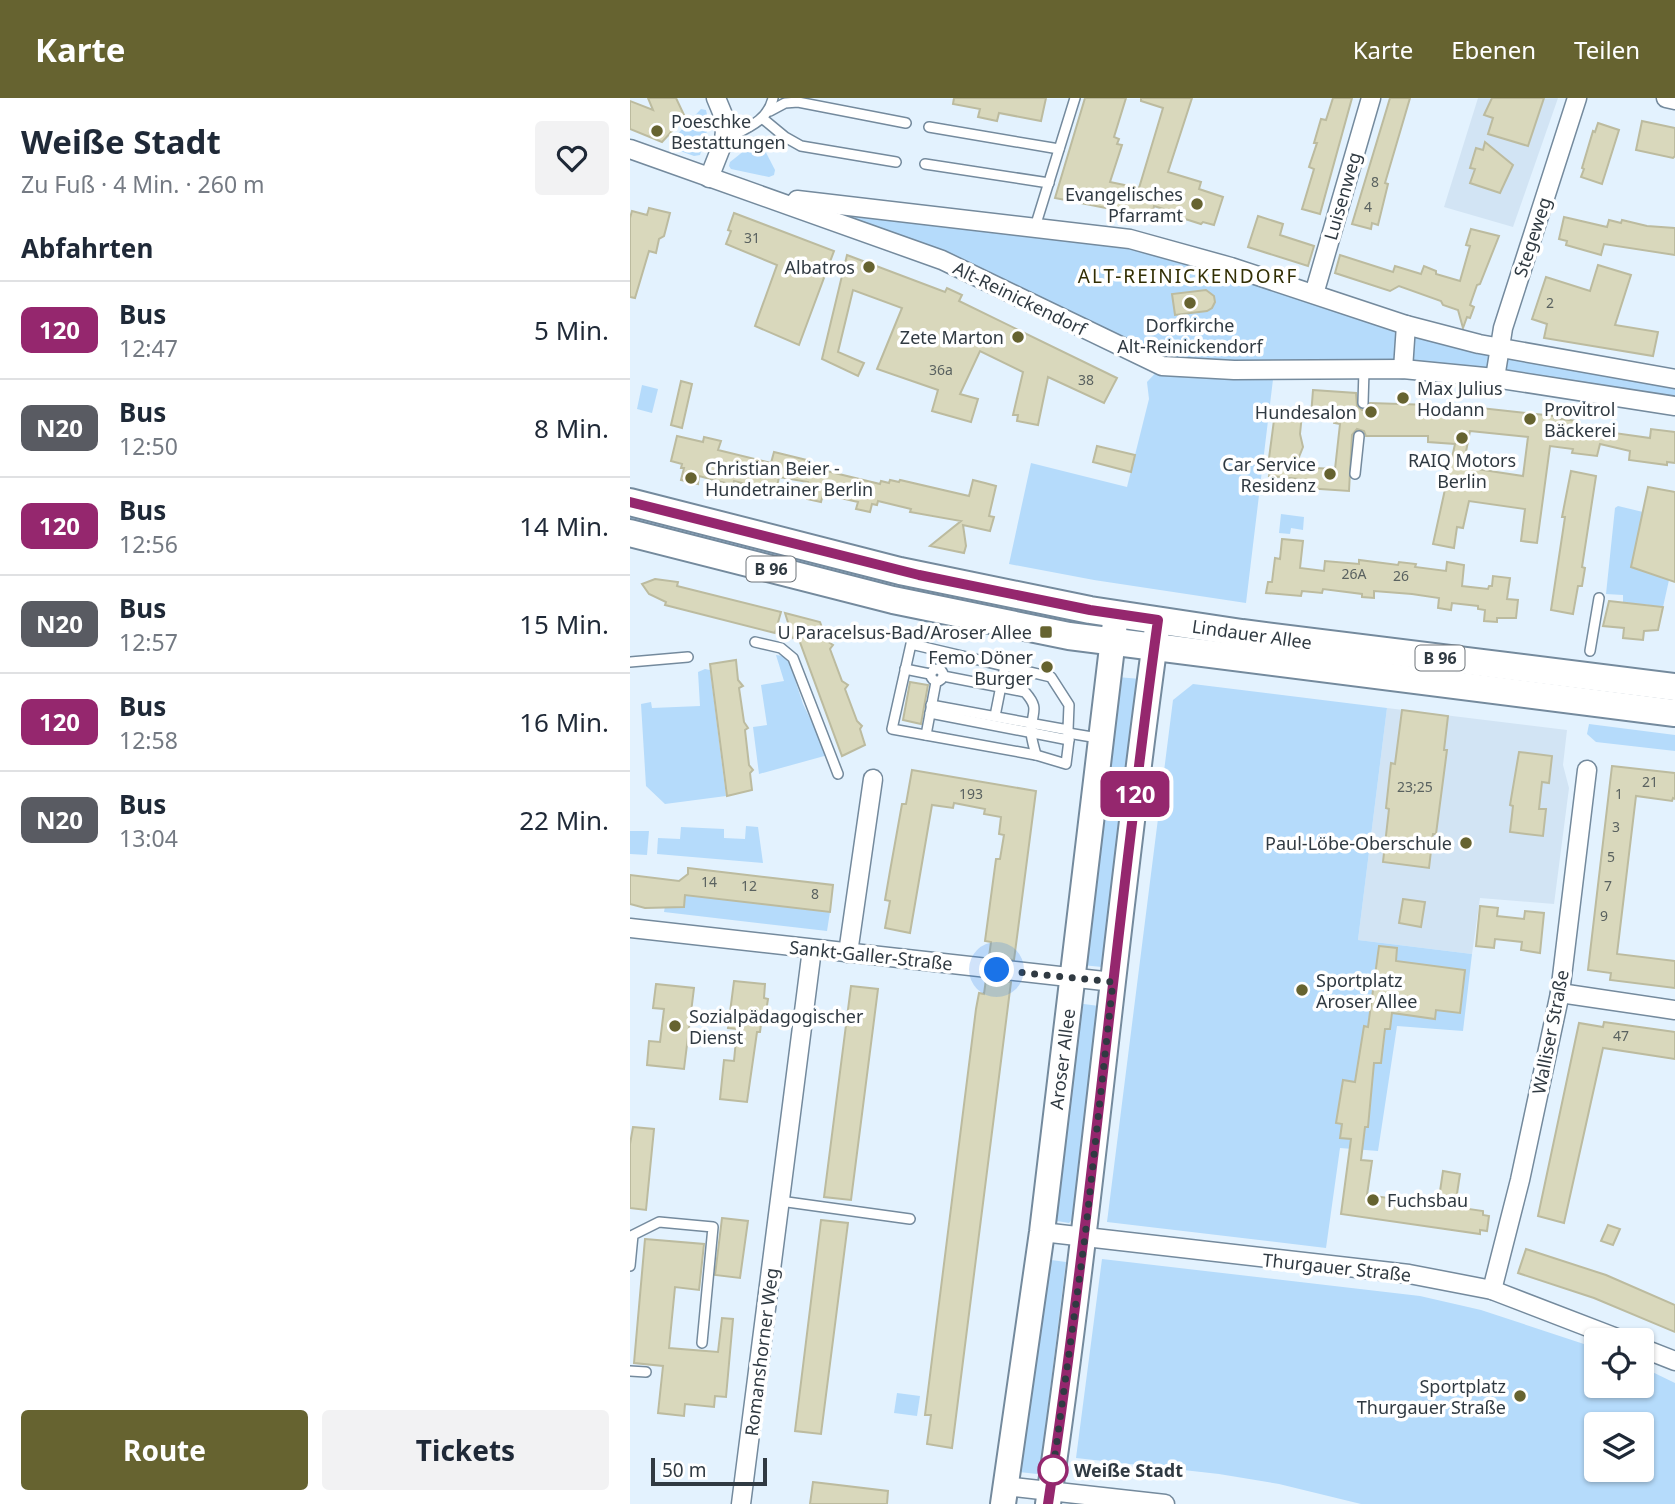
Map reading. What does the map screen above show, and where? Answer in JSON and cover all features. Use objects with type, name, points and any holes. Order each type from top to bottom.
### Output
[{"type":"main road","name":"Lindauer Allee","points":[[630,502],[900,571],[1116,614],[1675,687]]},
{"type":"main road","name":"Lindauer Allee","points":[[630,533],[902,602],[1046,632],[1112,643],[1675,713]]},
{"type":"main road","name":"Aroser Allee","points":[[1004,1495],[1042,1232],[1116,614]]},
{"type":"main road","points":[[1049,1497],[1085,1237],[1113,982],[1158,620]]},
{"type":"street","points":[[709,178],[724,140],[726,122],[716,98]]},
{"type":"street","name":"Luisenweg","points":[[1314,294],[1371,98]]},
{"type":"street","name":"Stegeweg","points":[[1495,378],[1503,328],[1577,98]]},
{"type":"street","points":[[1666,98],[1675,100]]},
{"type":"street","name":"Alt-Reinickendorf","points":[[631,152],[942,260],[1162,366],[1234,370],[1403,369],[1495,378],[1675,406]]},
{"type":"street","name":"Alt-Reinickendorf","points":[[766,197],[1101,234],[1149,243],[1406,325],[1500,349],[1675,379]]},
{"type":"street","points":[[1403,369],[1406,325]]},
{"type":"street","points":[[1635,400],[1639,373]]},
{"type":"street","name":"Walliser Straße","points":[[1492,1290],[1520,1180],[1560,993],[1587,770]]},
{"type":"street","points":[[848,953],[873,779]]},
{"type":"street","name":"Sankt-Galler-Straße","points":[[630,928],[1113,982]]},
{"type":"street","name":"Romanshorner Weg","points":[[741,1504],[812,949]]},
{"type":"street","points":[[1560,993],[1675,1010]]},
{"type":"street","name":"Thurgauer Straße","points":[[1042,1232],[1409,1274],[1492,1290],[1591,1328]]},
{"type":"street","points":[[1654,1353],[1675,1361]]},
{"type":"street","points":[[1004,1495],[1166,1504]]},
{"type":"lane","points":[[771,111],[773,98]]},
{"type":"lane","points":[[1035,227],[1075,98]]},
{"type":"lane","points":[[724,140],[785,103],[798,102],[906,123]]},
{"type":"lane","points":[[762,118],[801,146],[896,162]]},
{"type":"lane","points":[[929,127],[1059,149]]},
{"type":"lane","points":[[925,164],[1049,183]]},
{"type":"lane","points":[[1363,403],[1364,370]]},
{"type":"lane","points":[[1355,474],[1359,436]]},
{"type":"lane","points":[[1590,651],[1599,598]]},
{"type":"lane","points":[[755,642],[781,648],[793,658],[838,774]]},
{"type":"lane","points":[[911,644],[942,651],[1051,677],[1069,705],[1066,764],[1036,755],[892,729],[911,644]]},
{"type":"lane","points":[[926,735],[942,651]]},
{"type":"lane","points":[[630,662],[688,657]]},
{"type":"lane","points":[[995,716],[1006,666]]},
{"type":"lane","points":[[905,669],[1025,692],[1036,710],[1032,728],[1036,755]]},
{"type":"lane","points":[[931,709],[1101,739]]},
{"type":"lane","points":[[931,709],[995,716],[1032,728]]},
{"type":"lane","points":[[780,1201],[911,1219]]},
{"type":"lane","points":[[630,1266],[633,1235],[659,1222],[713,1227],[702,1343]]},
{"type":"lane","points":[[630,1371],[646,1372]]},
{"type":"shaded area","points":[[1478,98],[1558,98],[1513,227],[1444,207]]},
{"type":"shaded area","points":[[701,109],[706,110],[709,124],[700,155],[694,156],[672,148],[670,142]]},
{"type":"shaded area","points":[[759,139],[775,170],[774,175],[769,177],[731,169],[730,162]]},
{"type":"shaded area","points":[[827,209],[1142,248],[1675,385],[1675,398],[1190,361],[1162,356],[827,213]]},
{"type":"shaded area","points":[[1162,366],[1274,371],[1246,603],[1009,564],[1031,463],[1127,487],[1149,399],[1147,382]]},
{"type":"shaded area","points":[[642,385],[658,389],[652,413],[637,409]]},
{"type":"shaded area","points":[[1618,506],[1643,512],[1669,580],[1663,607],[1642,604],[1641,610],[1623,603],[1623,595],[1606,594],[1615,508]]},
{"type":"shaded area","points":[[630,510],[893,576],[889,591],[630,527]]},
{"type":"shaded area","points":[[1281,514],[1304,517],[1303,530],[1291,528],[1290,534],[1279,533]]},
{"type":"shaded area","points":[[904,578],[1083,615],[1081,630],[900,594]]},
{"type":"shaded area","points":[[776,655],[789,661],[803,704],[828,755],[759,774],[753,727],[767,725],[761,685],[784,681]]},
{"type":"shaded area","points":[[710,670],[726,796],[665,804],[646,786],[641,704],[651,702],[652,708],[700,706],[698,672]]},
{"type":"shaded area","points":[[1117,677],[1141,679],[1102,967],[1082,965]]},
{"type":"shaded area","name":"Sportplatz Aroser Allee","points":[[1193,684],[1387,708],[1358,940],[1472,954],[1463,1031],[1397,1026],[1378,1151],[1340,1148],[1326,1248],[1107,1222],[1173,700]]},
{"type":"shaded area","name":"Paul-Löbe-Oberschule","points":[[1387,708],[1567,730],[1563,765],[1569,788],[1554,904],[1480,898],[1472,954],[1358,940]]},
{"type":"shaded area","points":[[1589,724],[1675,735],[1675,751],[1596,742],[1587,734]]},
{"type":"shaded area","points":[[746,826],[758,827],[763,863],[657,854],[658,838],[680,839],[681,827],[724,829],[724,838],[745,839]]},
{"type":"shaded area","points":[[630,831],[649,831],[647,855],[630,854]]},
{"type":"shaded area","points":[[685,895],[830,912],[827,931],[664,912],[665,906],[684,907]]},
{"type":"shaded area","points":[[1076,1003],[1099,1006],[1072,1220],[1069,1223],[1051,1220]]},
{"type":"shaded area","points":[[1044,1259],[1066,1262],[1040,1471],[1037,1474],[1019,1472]]},
{"type":"shaded area","points":[[1102,1259],[1420,1296],[1481,1310],[1584,1344],[1584,1398],[1654,1398],[1654,1373],[1675,1383],[1675,1504],[1361,1504],[1279,1484],[1219,1474],[1076,1458]]},
{"type":"shaded area","points":[[897,1393],[920,1396],[917,1416],[894,1413]]},
{"type":"building","points":[[648,98],[676,98],[685,117],[662,142],[630,129],[630,101],[653,110]]},
{"type":"building","points":[[954,98],[1046,98],[1041,121],[999,113],[997,121],[978,117],[980,109],[953,104]]},
{"type":"building","points":[[1085,98],[1126,98],[1114,137],[1119,139],[1117,144],[1122,145],[1110,182],[1139,188],[1163,108],[1141,101],[1141,98],[1192,98],[1168,172],[1201,182],[1199,189],[1223,197],[1214,225],[1203,222],[1201,224],[1154,206],[1152,217],[1055,198]]},
{"type":"building","points":[[1333,98],[1352,98],[1320,214],[1302,209],[1314,169],[1309,167],[1317,143],[1314,143],[1321,119],[1326,120]]},
{"type":"building","points":[[1390,98],[1410,98],[1385,183],[1388,184],[1378,225],[1372,223],[1371,229],[1352,224]]},
{"type":"building","points":[[1492,98],[1544,98],[1528,146],[1488,134],[1493,118],[1484,115]]},
{"type":"building","points":[[1642,121],[1675,128],[1673,158],[1636,150]]},
{"type":"building","points":[[1598,123],[1619,130],[1602,184],[1581,177],[1593,131],[1595,132]]},
{"type":"building","points":[[1485,142],[1513,165],[1500,193],[1470,183],[1475,169],[1470,168],[1476,148],[1483,150]]},
{"type":"building","points":[[649,208],[670,213],[656,253],[649,251],[635,298],[630,297],[630,218],[632,211],[647,215]]},
{"type":"building","points":[[734,213],[834,251],[799,345],[755,326],[777,265],[726,244]]},
{"type":"building","points":[[1258,216],[1283,224],[1280,235],[1314,246],[1308,266],[1248,247]]},
{"type":"building","points":[[1564,217],[1607,227],[1609,220],[1621,223],[1622,220],[1647,226],[1675,228],[1675,255],[1604,244],[1601,255],[1566,245],[1567,241],[1559,239]]},
{"type":"building","points":[[1471,229],[1499,236],[1480,284],[1477,285],[1470,305],[1474,307],[1470,318],[1467,317],[1463,328],[1458,310],[1443,305],[1441,301],[1399,286],[1390,291],[1335,273],[1340,255],[1393,272],[1395,266],[1421,274],[1424,266],[1436,271],[1436,274],[1460,281],[1470,246],[1466,245]]},
{"type":"building","points":[[847,255],[945,292],[947,288],[962,295],[959,301],[1117,378],[1104,403],[1048,377],[1038,425],[1017,421],[1018,415],[1013,415],[1023,372],[980,351],[960,394],[978,399],[971,422],[932,411],[938,390],[877,369],[902,308],[853,290],[838,352],[864,363],[858,376],[822,359]]},
{"type":"building","points":[[1598,265],[1631,275],[1615,325],[1658,332],[1653,356],[1544,338],[1547,324],[1532,319],[1546,277],[1590,291]]},
{"type":"building","name":"Dorfkirche Alt-Reinickendorf","points":[[1206,290],[1214,296],[1212,308],[1175,315],[1172,294]]},
{"type":"building","points":[[681,381],[692,384],[682,428],[671,425]]},
{"type":"building","points":[[1313,390],[1356,393],[1357,406],[1362,410],[1367,409],[1370,403],[1462,406],[1554,416],[1577,421],[1577,425],[1615,425],[1614,433],[1650,438],[1651,429],[1675,432],[1675,463],[1667,462],[1667,465],[1629,460],[1630,451],[1600,444],[1597,456],[1572,453],[1573,449],[1550,446],[1537,543],[1521,541],[1525,509],[1469,501],[1463,528],[1457,527],[1454,548],[1433,544],[1455,444],[1428,442],[1428,436],[1366,436],[1364,431],[1357,429],[1352,435],[1349,491],[1306,488],[1307,480],[1269,476],[1271,466],[1268,466],[1277,411],[1302,414],[1300,434],[1303,447],[1295,467],[1335,469],[1340,424],[1334,423],[1334,418],[1311,416]],"holes":[[[1470,431],[1528,437],[1523,476],[1463,467]]]},
{"type":"building","points":[[677,436],[703,442],[704,437],[721,441],[718,450],[771,463],[774,452],[807,460],[807,463],[815,465],[814,468],[880,484],[881,481],[889,483],[890,480],[900,480],[969,496],[973,480],[985,483],[996,486],[989,516],[994,517],[990,531],[963,525],[966,546],[964,553],[930,546],[961,521],[910,512],[911,509],[878,501],[877,505],[872,504],[870,512],[856,509],[858,502],[823,494],[821,502],[807,499],[808,482],[779,477],[776,492],[734,481],[733,485],[699,476],[698,484],[681,480],[684,468],[681,468],[682,464],[671,461]]},
{"type":"building","points":[[1097,446],[1135,455],[1131,472],[1093,462]]},
{"type":"building","points":[[1571,471],[1596,476],[1582,567],[1585,568],[1582,586],[1578,586],[1573,614],[1551,610],[1565,517],[1562,517]]},
{"type":"building","points":[[1648,487],[1675,492],[1675,582],[1631,567]]},
{"type":"building","points":[[1282,539],[1303,541],[1300,568],[1324,571],[1325,561],[1359,564],[1359,560],[1398,565],[1399,562],[1416,564],[1415,567],[1446,571],[1447,562],[1464,565],[1462,586],[1488,589],[1492,586],[1493,576],[1510,578],[1507,599],[1518,600],[1516,618],[1497,618],[1497,622],[1484,621],[1485,610],[1478,609],[1478,606],[1452,603],[1451,610],[1438,608],[1439,598],[1412,594],[1374,591],[1374,598],[1323,589],[1322,593],[1302,591],[1301,596],[1266,593],[1268,582],[1272,582],[1275,558],[1280,559]]},
{"type":"building","points":[[655,579],[678,582],[677,586],[781,612],[775,633],[665,605],[666,602],[649,594],[642,584]]},
{"type":"building","points":[[1609,601],[1663,607],[1658,630],[1644,631],[1643,640],[1623,638],[1624,628],[1603,626]]},
{"type":"building","points":[[785,613],[820,622],[827,641],[833,645],[830,649],[842,681],[848,685],[845,689],[857,721],[862,726],[860,729],[865,745],[842,756],[798,637],[793,638]]},
{"type":"building","points":[[736,660],[738,680],[743,686],[739,688],[744,722],[748,728],[745,730],[749,765],[753,770],[750,773],[752,790],[727,796],[710,664]]},
{"type":"building","points":[[910,682],[928,685],[921,724],[903,720]]},
{"type":"building","points":[[1402,710],[1448,716],[1444,750],[1447,750],[1429,868],[1383,862],[1391,763],[1395,764]]},
{"type":"building","points":[[1519,752],[1552,756],[1549,783],[1542,782],[1539,809],[1546,809],[1543,836],[1510,832],[1513,806],[1510,805]]},
{"type":"building","points":[[1612,766],[1675,773],[1675,799],[1672,801],[1636,796],[1617,954],[1675,961],[1675,988],[1610,980],[1611,973],[1588,970]]},
{"type":"building","points":[[912,770],[1036,791],[1014,960],[989,957],[991,942],[985,941],[996,859],[1000,859],[1004,835],[999,834],[1001,817],[984,814],[985,809],[954,803],[953,808],[932,805],[910,933],[885,928],[890,901],[885,900],[902,804],[906,804]]},
{"type":"building","points":[[688,868],[833,885],[830,912],[685,895],[684,907],[645,908],[630,904],[630,875],[679,881],[688,874]]},
{"type":"building","points":[[1403,899],[1425,902],[1421,927],[1399,923]]},
{"type":"building","points":[[1480,906],[1498,908],[1497,916],[1524,919],[1525,911],[1544,913],[1540,953],[1521,950],[1522,942],[1495,939],[1494,948],[1476,946]]},
{"type":"building","points":[[1379,946],[1397,948],[1396,961],[1465,970],[1460,1013],[1436,1010],[1435,1019],[1392,1013],[1390,1029],[1385,1029],[1381,1063],[1374,1063],[1368,1127],[1365,1127],[1361,1160],[1372,1161],[1367,1195],[1438,1205],[1443,1171],[1460,1174],[1455,1207],[1483,1211],[1483,1215],[1489,1216],[1487,1231],[1480,1230],[1480,1234],[1341,1214],[1351,1139],[1340,1138],[1342,1124],[1336,1123],[1343,1080],[1355,1082],[1364,1026],[1368,1027]]},
{"type":"building","points":[[986,979],[1011,982],[952,1448],[927,1444],[931,1415],[925,1415],[976,1009],[979,993],[984,994]]},
{"type":"building","points":[[734,981],[765,984],[764,998],[768,999],[765,1018],[762,1017],[760,1032],[757,1032],[747,1102],[720,1099],[724,1060],[734,1061],[737,1029],[728,1028]]},
{"type":"building","name":"Sozialpädagogischer Dienst","points":[[656,984],[694,988],[684,1069],[647,1065],[649,1041],[660,1042],[664,1009],[653,1008]]},
{"type":"building","points":[[851,986],[878,989],[851,1200],[824,1197]]},
{"type":"building","points":[[1604,1022],[1675,1032],[1675,1059],[1603,1048],[1564,1223],[1538,1216],[1579,1023],[1603,1027]]},
{"type":"building","points":[[633,1127],[654,1129],[646,1210],[630,1208],[630,1144]]},
{"type":"building","points":[[722,1218],[748,1221],[740,1278],[715,1275]]},
{"type":"building","points":[[821,1220],[848,1223],[821,1434],[795,1431]]},
{"type":"building","points":[[1608,1225],[1620,1229],[1613,1245],[1601,1241]]},
{"type":"building","points":[[645,1239],[704,1244],[699,1290],[675,1287],[669,1348],[718,1352],[722,1318],[733,1319],[726,1397],[715,1396],[714,1407],[685,1404],[684,1416],[658,1413],[663,1366],[634,1363]]},
{"type":"building","points":[[1526,1249],[1606,1275],[1675,1305],[1675,1332],[1594,1298],[1518,1273]]},
{"type":"building","points":[[813,1482],[888,1491],[887,1504],[810,1504]]},
{"type":"bus line","name":"120","points":[[630,502],[919,575],[1090,610],[1158,620],[1132,817],[1085,1237],[1048,1504]]},
{"type":"place","name":"Poeschke Bestattungen","points":[[657,131]]},
{"type":"place","name":"Evangelisches Pfarramt","points":[[1197,204]]},
{"type":"place","name":"Albatros","points":[[869,267]]},
{"type":"place","name":"Dorfkirche Alt-Reinickendorf","points":[[1190,303]]},
{"type":"place","name":"Zete Marton","points":[[1018,337]]},
{"type":"place","name":"Max Julius Hodann","points":[[1403,398]]},
{"type":"place","name":"Hundesalon","points":[[1371,412]]},
{"type":"place","name":"Provitrol Bäckerei","points":[[1530,419]]},
{"type":"place","name":"RAIQ Motors Berlin","points":[[1462,438]]},
{"type":"place","name":"Car Service Residenz","points":[[1330,474]]},
{"type":"place","name":"Christian Beier - Hundetrainer Berlin","points":[[691,478]]},
{"type":"place","name":"U Paracelsus-Bad/Aroser Allee","points":[[1046,632]]},
{"type":"place","name":"Femo Döner Burger","points":[[1047,667]]},
{"type":"place","name":"Paul-Löbe-Oberschule","points":[[1466,843]]},
{"type":"place","name":"Sportplatz Aroser Allee","points":[[1302,990]]},
{"type":"place","name":"Sozialpädagogischer Dienst","points":[[675,1026]]},
{"type":"place","name":"Fuchsbau","points":[[1373,1200]]},
{"type":"place","name":"Sportplatz Thurgauer Straße","points":[[1520,1396]]},
{"type":"place","name":"Weiße Stadt","points":[[1053,1470]]},
{"type":"district","name":"ALT-REINICKENDORF","points":[[1188,276]]},
{"type":"route","points":[[997,970],[1113,982],[1085,1237],[1053,1470]]}]
